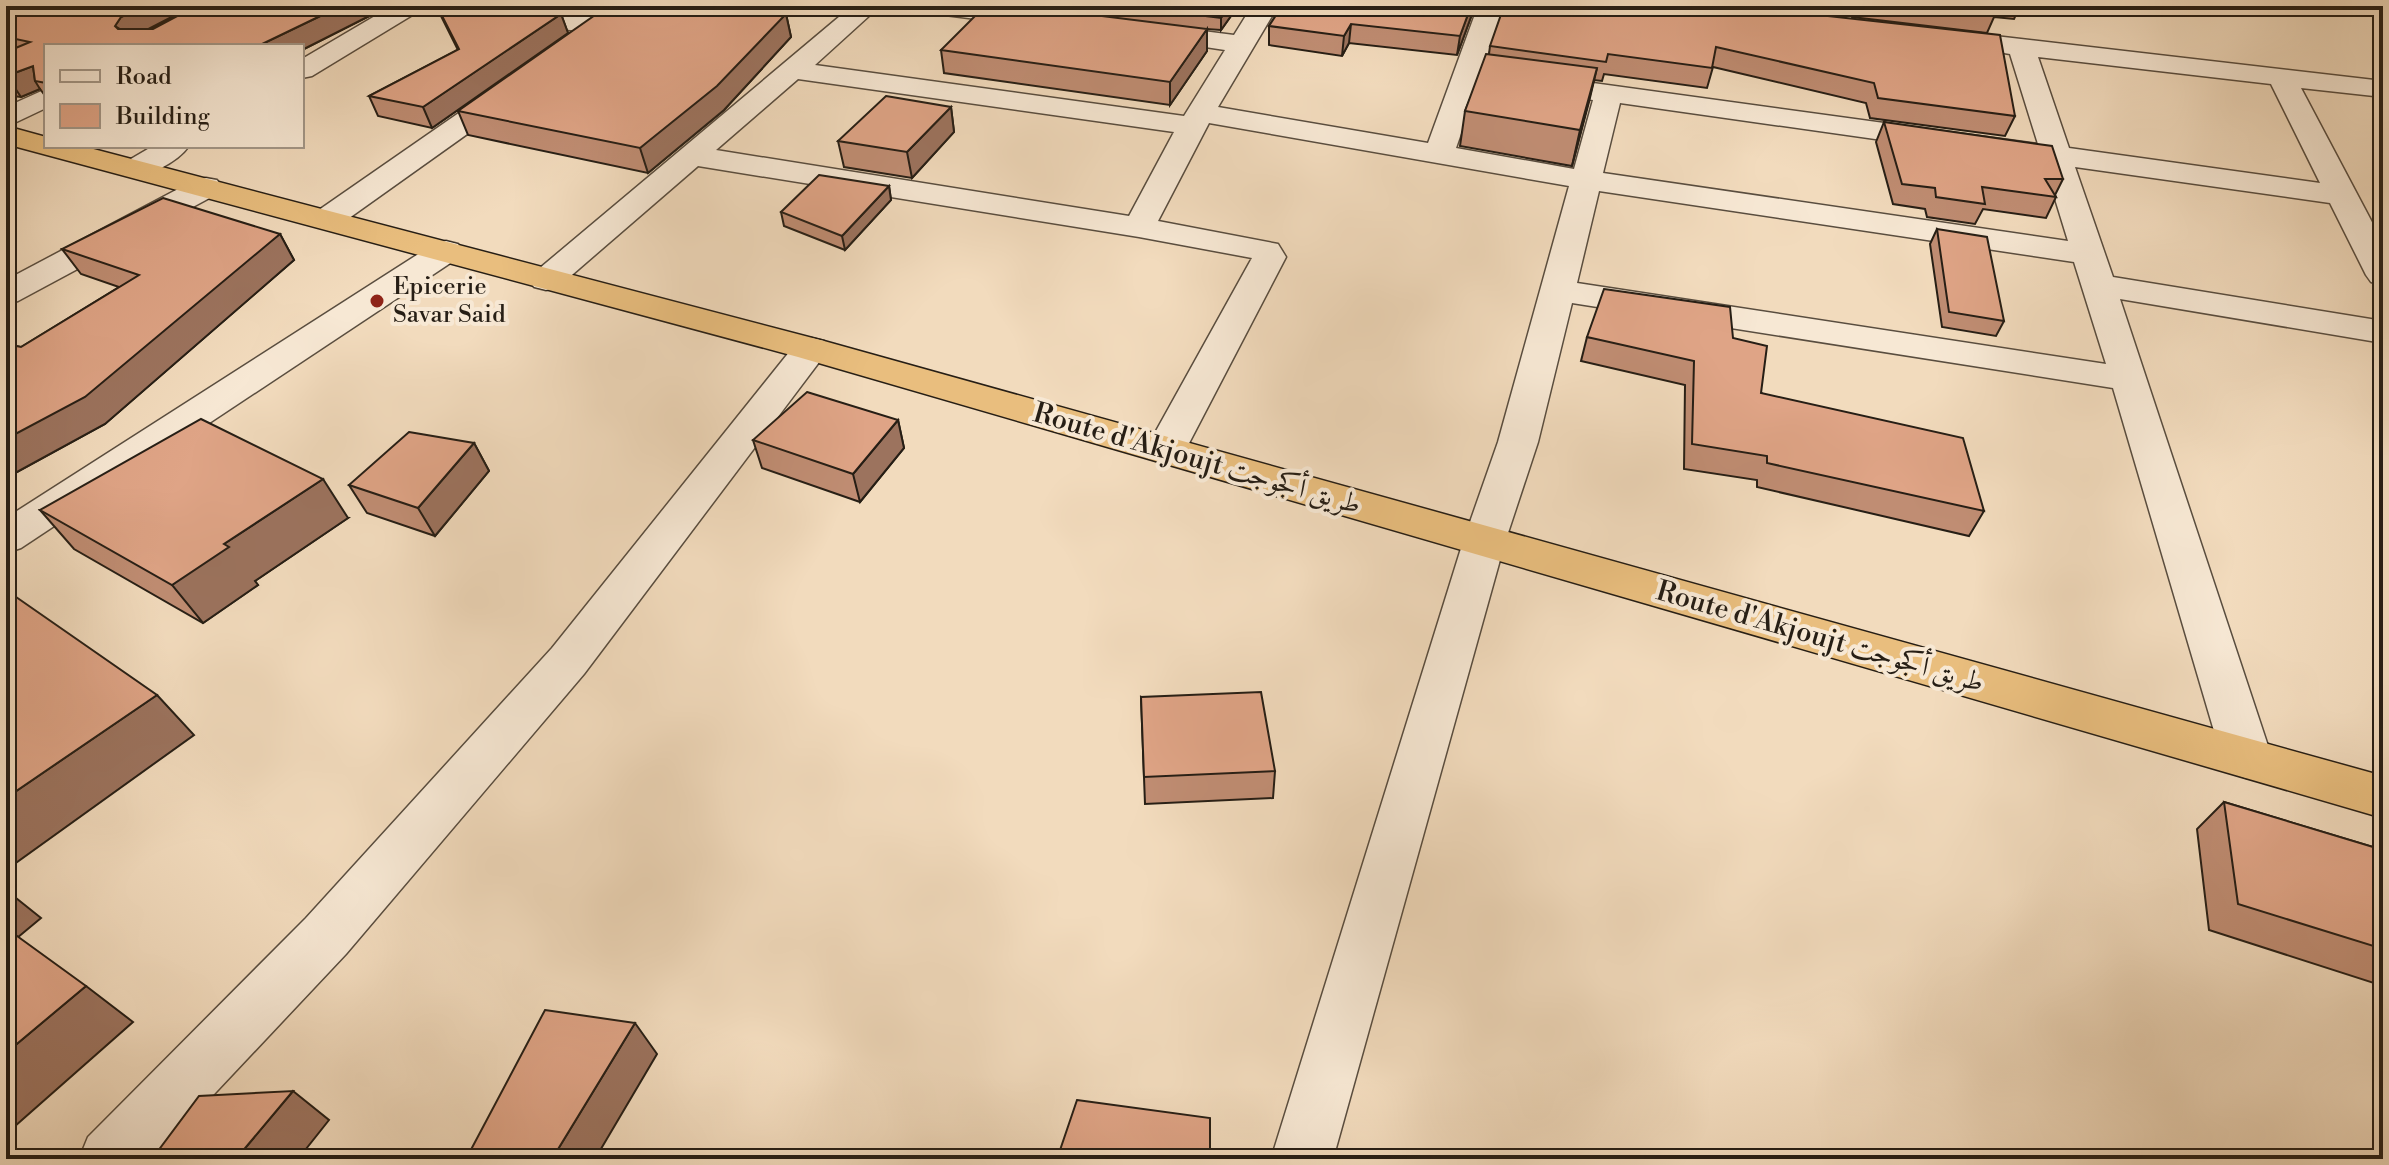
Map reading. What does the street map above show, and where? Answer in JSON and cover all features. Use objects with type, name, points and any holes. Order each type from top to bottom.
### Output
[{"type":"highway","name":"Route d'Akjoujt طريق أكجوجت","points":[[6,135],[44,145]]},
{"type":"highway","name":"Route d'Akjoujt طريق أكجوجت","points":[[55,148],[811,349],[2383,797]]},
{"type":"street","points":[[304,69],[410,6]]},
{"type":"street","points":[[449,6],[609,19],[561,53]]},
{"type":"street","points":[[546,280],[867,6]]},
{"type":"street","points":[[937,6],[1059,21]]},
{"type":"street","points":[[1139,227],[1265,6]]},
{"type":"street","points":[[1439,154],[1491,6]]},
{"type":"street","points":[[1120,29],[1241,44]]},
{"type":"street","points":[[1974,42],[2383,89]]},
{"type":"street","points":[[2021,47],[2247,758]]},
{"type":"street","points":[[795,70],[1198,120],[1439,154],[2093,270],[2383,332]]},
{"type":"street","points":[[327,219],[535,72]]},
{"type":"street","points":[[1468,74],[2342,195]]},
{"type":"street","points":[[2282,78],[2383,275]]},
{"type":"street","points":[[1302,1159],[1484,542],[1518,442],[1609,93]]},
{"type":"street","points":[[6,118],[44,98]]},
{"type":"street","points":[[135,169],[171,148]]},
{"type":"street","points":[[694,156],[1263,248],[1269,257],[1166,449]]},
{"type":"street","points":[[6,294],[206,187]]},
{"type":"street","points":[[6,538],[446,251]]},
{"type":"street","points":[[1557,290],[2129,379]]},
{"type":"street","points":[[110,1159],[326,936],[568,661],[811,349]]},
{"type":"building","points":[[144,6],[121,17],[115,26],[118,29],[153,29],[196,6],[341,6],[262,44],[44,44],[44,83],[35,81],[33,66],[6,76],[6,52],[30,42],[6,37],[6,7]]},
{"type":"building","points":[[437,6],[509,6],[561,14],[423,107],[369,96],[459,49]]},
{"type":"building","points":[[608,6],[718,6],[786,14],[717,86],[640,148],[458,111]]},
{"type":"building","points":[[985,6],[1021,6],[1207,29],[1170,82],[941,50]]},
{"type":"building","points":[[1124,6],[1229,6],[1221,18]]},
{"type":"building","points":[[1282,6],[1471,6],[1460,36],[1351,24],[1344,36],[1269,26]]},
{"type":"building","points":[[1504,6],[1737,6],[2000,35],[2015,116],[1878,98],[1874,83],[1716,47],[1712,68],[1608,54],[1606,62],[1490,46]]},
{"type":"building","points":[[1931,6],[1994,6],[1996,13]]},
{"type":"building","points":[[1486,54],[1597,68],[1580,130],[1465,111]]},
{"type":"building","points":[[886,96],[951,107],[907,152],[838,141]]},
{"type":"building","points":[[1884,122],[2052,146],[2063,179],[2045,179],[2056,197],[1982,187],[1985,204],[1936,197],[1935,188],[1902,184]]},
{"type":"building","points":[[819,175],[889,186],[842,236],[781,212]]},
{"type":"building","points":[[163,198],[280,234],[85,397],[6,439],[6,344],[21,347],[139,275],[62,249]]},
{"type":"building","points":[[1937,229],[1987,237],[2004,321],[1949,312]]},
{"type":"building","points":[[1604,289],[1730,307],[1733,338],[1767,346],[1761,393],[1963,438],[1984,511],[1767,463],[1767,456],[1692,444],[1694,361],[1587,337]]},
{"type":"building","points":[[807,392],[898,420],[853,474],[753,440]]},
{"type":"building","points":[[201,419],[323,479],[224,544],[229,547],[172,585],[40,510]]},
{"type":"building","points":[[409,432],[474,443],[418,508],[349,485]]},
{"type":"building","points":[[6,590],[157,695],[6,798]]},
{"type":"building","points":[[1261,692],[1275,771],[1144,777],[1141,697]]},
{"type":"building","points":[[2224,802],[2383,850],[2383,949],[2238,904]]},
{"type":"building","points":[[6,928],[86,986],[6,1053]]},
{"type":"building","points":[[545,1010],[635,1023],[552,1159],[466,1159]]},
{"type":"building","points":[[293,1091],[236,1159],[152,1159],[199,1096]]},
{"type":"building","points":[[1077,1100],[1210,1118],[1210,1159],[1057,1159]]},
{"type":"place","name":"Epicerie Savar Said","points":[[377,301]]}]
